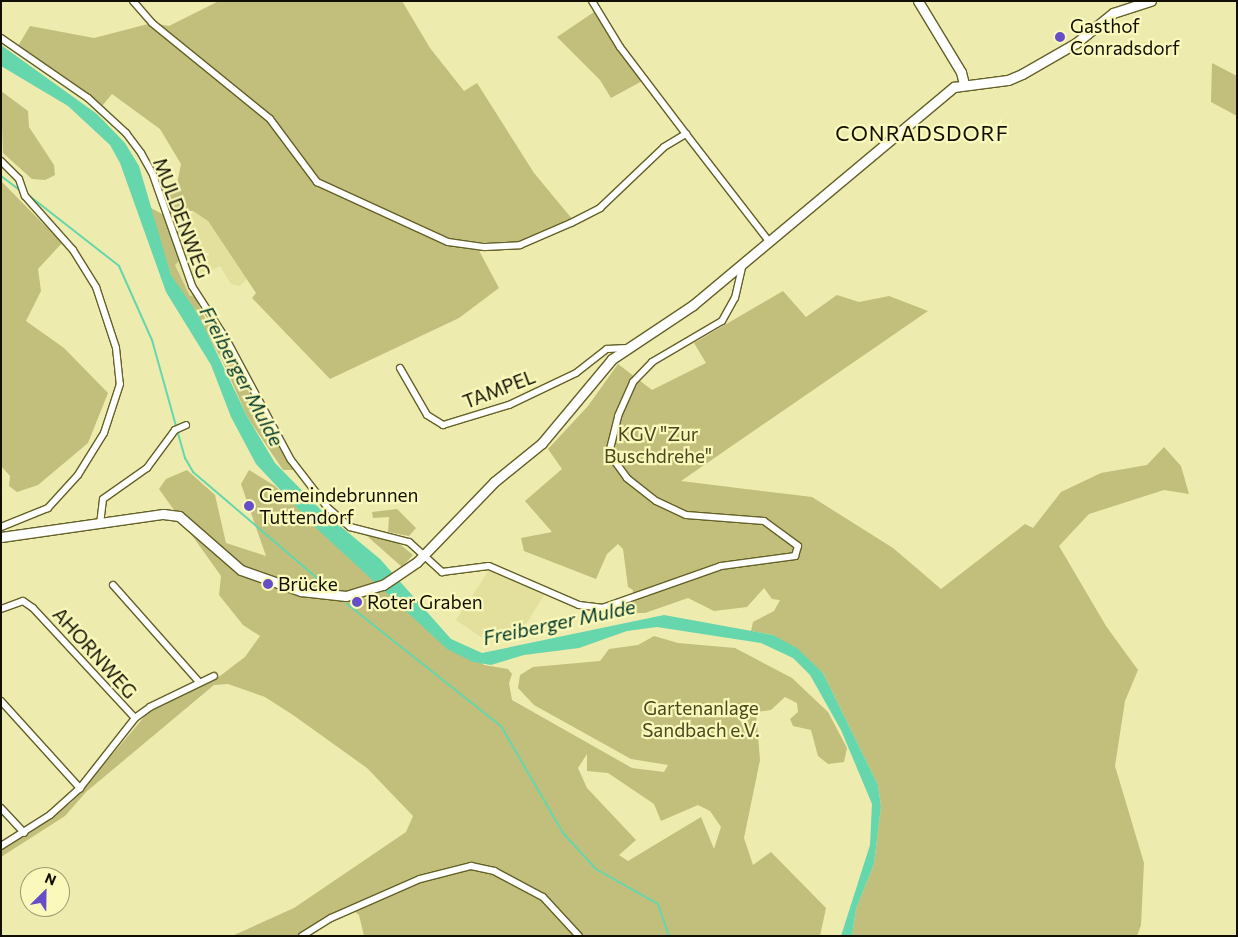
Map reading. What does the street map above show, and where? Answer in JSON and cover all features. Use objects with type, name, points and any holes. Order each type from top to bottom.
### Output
[{"type":"street","points":[[133,1],[152,23],[270,119],[317,182],[448,242],[485,247],[520,244],[571,223],[600,208],[664,147],[686,134]]},
{"type":"street","points":[[592,1],[620,47],[768,240]]},
{"type":"street","points":[[918,1],[961,72],[964,84]]},
{"type":"street","points":[[1,538],[163,514],[179,516],[241,570],[301,592],[352,595],[383,585],[420,559],[494,482],[553,431],[607,364],[627,348],[693,305],[768,240],[954,87],[964,84],[989,83],[1022,74],[1076,43],[1113,13],[1151,1]]},
{"type":"street","name":"MULDENWEG","points":[[1,38],[88,98],[126,133],[141,153],[153,175],[192,286],[226,338],[291,460],[328,508],[350,527],[397,536],[420,559],[442,572],[483,565],[496,567],[593,608],[608,606],[720,566],[795,556],[798,546],[764,521],[686,515],[656,501],[627,478],[609,452],[615,425],[634,382],[652,362],[722,321],[735,298],[743,261]]},
{"type":"street","points":[[1,160],[22,186],[26,196],[73,250],[96,287],[116,348],[120,384],[104,433],[78,475],[48,508],[1,527]]},
{"type":"street","name":"TAMPEL","points":[[400,368],[427,414],[443,425],[534,393],[576,373],[606,348],[627,348]]},
{"type":"street","points":[[100,524],[103,499],[147,468],[182,427]]},
{"type":"street","points":[[113,585],[199,682]]},
{"type":"street","name":"AHORNWEG","points":[[1,609],[23,601],[33,608],[135,718]]},
{"type":"street","points":[[1,846],[24,833],[80,788],[135,718],[199,682],[214,676]]},
{"type":"street","points":[[1,701],[80,788]]},
{"type":"street","points":[[1,808],[24,833]]},
{"type":"street","points":[[302,936],[347,911],[420,879],[471,866],[494,871],[543,897],[579,936]]},
{"type":"shaded area","points":[[1,45],[97,114],[125,143],[139,166],[171,275],[198,314],[248,418],[275,463],[322,511],[380,559],[451,639],[482,653],[664,615],[773,635],[797,648],[823,673],[878,785],[881,806],[874,864],[856,909],[852,936],[841,936],[870,845],[872,804],[841,730],[810,675],[793,658],[761,643],[657,627],[627,631],[579,648],[524,655],[491,665],[473,662],[447,649],[316,528],[256,464],[231,417],[211,365],[166,292],[120,163],[110,145],[68,106],[1,66]]},
{"type":"shaded area","points":[[193,211],[208,221],[247,279],[239,286],[231,284],[220,266],[194,279],[194,295],[190,296],[175,264],[166,216]]},
{"type":"shaded area","points":[[490,569],[545,594],[516,640],[481,637],[456,620]]},
{"type":"green space","points":[[219,1],[402,1],[430,48],[464,91],[477,83],[534,173],[573,220],[525,241],[475,243],[499,288],[459,318],[330,379],[252,298],[256,293],[208,221],[193,211],[170,213],[161,189],[177,184],[181,164],[160,129],[112,94],[102,106],[18,46],[30,26],[94,38],[152,23],[169,26]]},
{"type":"green space","points":[[597,10],[644,80],[611,98],[600,80],[557,37]]},
{"type":"green space","points":[[1212,63],[1237,76],[1237,116],[1211,102]]},
{"type":"green space","points":[[1,91],[28,111],[29,127],[54,165],[55,175],[45,180],[32,179],[3,153]]},
{"type":"green space","points":[[1,181],[62,243],[38,269],[41,291],[26,321],[64,348],[108,393],[88,443],[38,485],[17,492],[9,486],[10,476],[1,466]]},
{"type":"green space","points":[[149,207],[166,216],[180,260],[175,265],[190,296],[194,295],[206,320],[212,322],[224,340],[264,419],[263,425],[295,470],[283,470],[248,418],[221,358],[171,275]]},
{"type":"green space","name":"KGV \"Zur Buschdrehe\"","points":[[783,291],[806,317],[837,295],[859,302],[889,296],[928,311],[681,481],[812,497],[893,548],[941,589],[1025,524],[1033,528],[1061,492],[1101,473],[1147,465],[1164,447],[1181,466],[1189,494],[1164,490],[1089,514],[1059,546],[1106,626],[1138,670],[1125,701],[1115,766],[1144,863],[1141,925],[1137,936],[852,936],[856,909],[874,864],[881,806],[878,785],[823,673],[773,635],[751,631],[753,622],[774,611],[780,600],[772,599],[764,588],[747,607],[714,611],[688,598],[645,613],[631,613],[633,590],[628,587],[623,549],[618,544],[607,554],[596,579],[524,551],[521,538],[552,532],[525,501],[562,469],[548,449],[588,406],[618,364],[652,390],[706,363],[694,343]]},
{"type":"green space","name":"Gartenanlage Sandbach e.V.","points":[[187,470],[215,495],[226,543],[266,556],[241,484],[249,470],[275,486],[363,570],[484,665],[508,669],[512,674],[509,683],[512,700],[632,768],[664,772],[668,765],[631,759],[534,705],[518,688],[520,675],[533,667],[600,661],[609,649],[638,645],[654,636],[678,643],[735,648],[792,678],[828,712],[847,748],[844,762],[828,764],[818,756],[811,730],[793,726],[790,719],[798,712],[797,703],[785,697],[771,710],[756,712],[760,760],[744,838],[753,865],[771,852],[826,908],[820,936],[364,936],[359,915],[349,907],[296,936],[232,936],[294,908],[406,832],[413,816],[367,768],[293,715],[265,697],[228,684],[214,685],[86,792],[65,816],[1,857],[1,851],[72,802],[150,710],[216,679],[245,657],[260,636],[243,625],[219,595],[221,576],[159,489],[166,479]],"holes":[[[587,754],[587,771],[608,773],[654,804],[661,821],[698,805],[710,811],[721,827],[714,849],[701,817],[628,861],[619,855],[636,840],[587,788],[578,768]]]},
{"type":"green space","points":[[397,509],[416,528],[409,536],[388,532],[389,517],[373,518],[372,512]]},
{"type":"green space","points":[[367,536],[396,541],[413,555],[402,567]]},
{"type":"waterway","name":"Roter Graben","points":[[1,176],[22,192]]},
{"type":"waterway","points":[[27,194],[119,266],[152,340],[185,458],[193,472],[330,589]]},
{"type":"waterway","points":[[494,488],[553,438],[592,389]]},
{"type":"waterway","points":[[480,503],[484,499]]},
{"type":"waterway","points":[[347,604],[501,726],[563,833],[596,869],[658,904],[669,936]]},
{"type":"place","name":"Gasthof Conradsdorf","points":[[1060,37]]},
{"type":"place","name":"Gemeindebrunnen Tuttendorf","points":[[249,506]]},
{"type":"place","name":"Brücke","points":[[268,584]]},
{"type":"place","name":"Roter Graben","points":[[357,602]]},
{"type":"district","name":"CONRADSDORF","points":[[922,133]]},
{"type":"water label","name":"Freiberger Mulde","points":[[242,376]]},
{"type":"water label","name":"Freiberger Mulde","points":[[559,622]]}]
